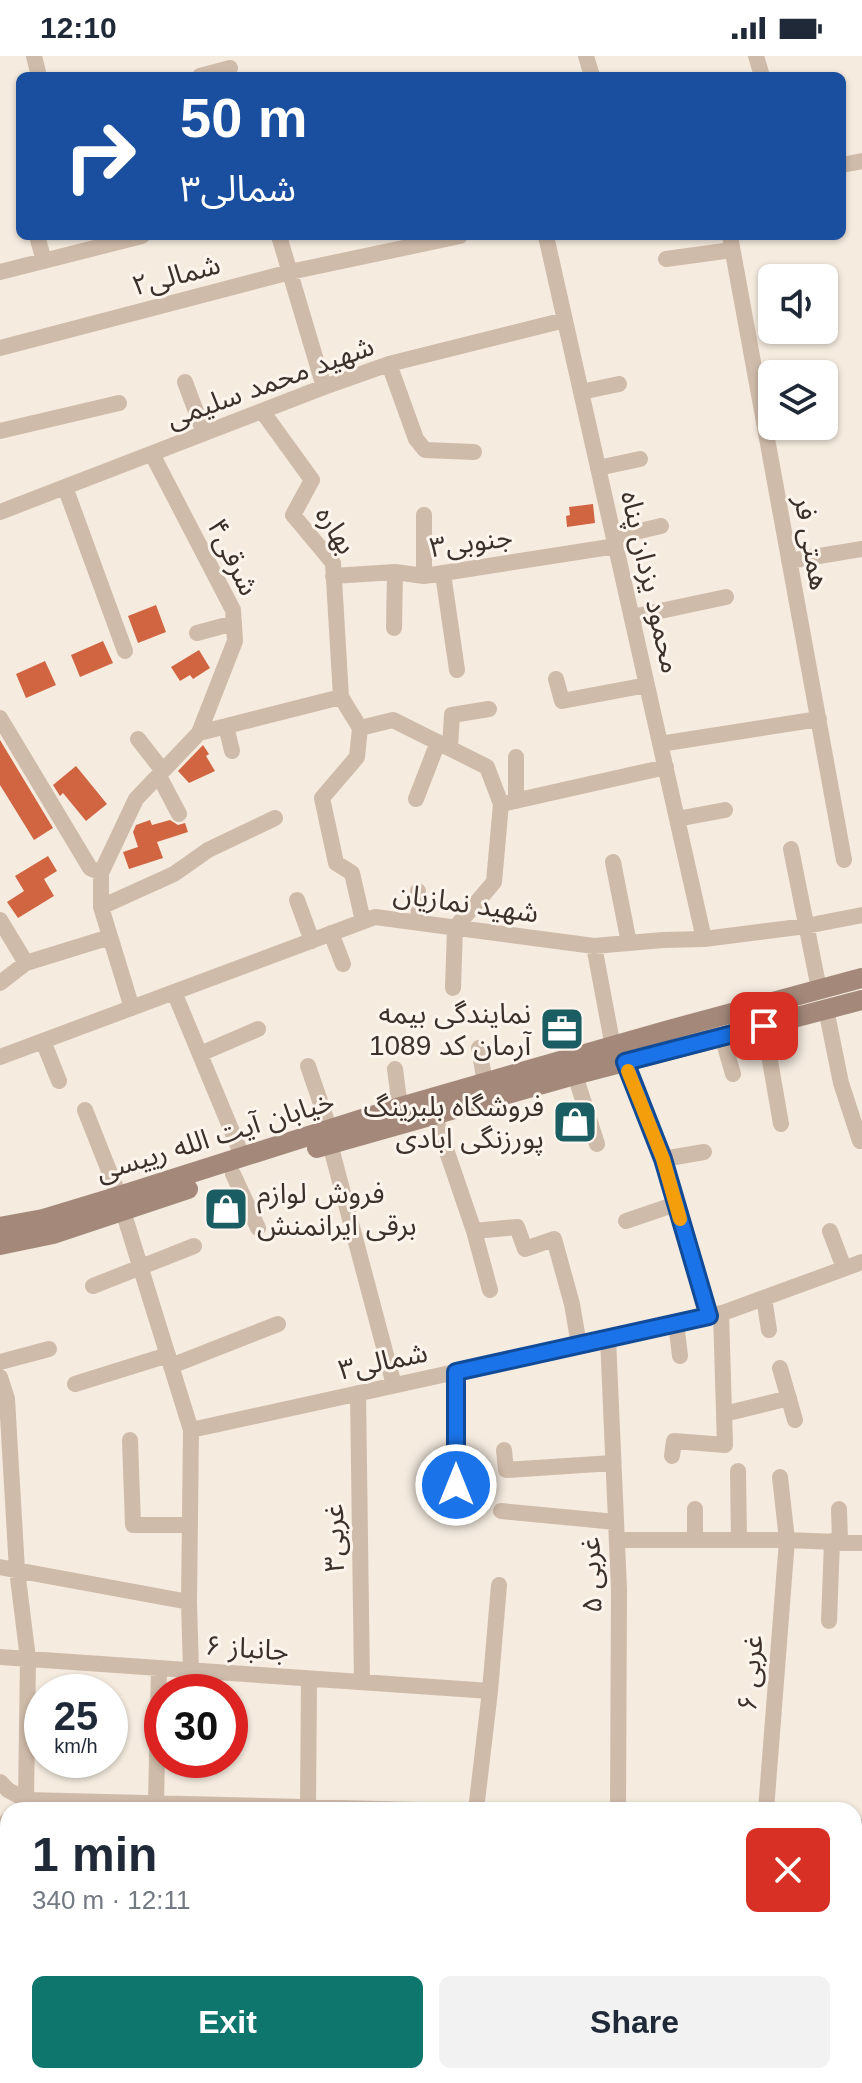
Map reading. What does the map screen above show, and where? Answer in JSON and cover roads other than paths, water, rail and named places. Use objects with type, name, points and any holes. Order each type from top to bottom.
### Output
[{"type":"main road","name":"خیابان آیت الله رییسی","points":[[330,1137],[400,1107],[485,1083],[619,1054],[720,1026],[819,989],[862,978]]},
{"type":"main road","name":"خیابان آیت الله رییسی","points":[[720,1026],[764,1026],[862,1000]]},
{"type":"main road","name":"خیابان آیت الله رییسی","points":[[0,1227],[121,1203],[330,1137],[434,1114],[575,1075],[619,1054]]},
{"type":"main road","name":"خیابان آیت الله رییسی","points":[[0,1245],[53,1234],[121,1203]]},
{"type":"street","points":[[38,240],[44,261]]},
{"type":"street","points":[[0,272],[126,240]]},
{"type":"street","points":[[280,240],[324,387]]},
{"type":"street","name":"شمالی۲","points":[[0,348],[290,272],[441,240]]},
{"type":"street","name":"محمود یزدان پناه","points":[[547,240],[704,939]]},
{"type":"street","points":[[666,259],[731,243]]},
{"type":"street","name":"همتی فر","points":[[731,243],[844,860]]},
{"type":"street","name":"شهید محمد سلیمی","points":[[0,512],[389,364],[565,320]]},
{"type":"street","points":[[389,364],[416,439],[425,450],[474,452]]},
{"type":"street","points":[[185,382],[204,433]]},
{"type":"street","points":[[581,392],[619,384]]},
{"type":"street","points":[[0,431],[119,403]]},
{"type":"street","name":"بهاره","points":[[262,411],[312,480],[293,515],[333,563],[341,697]]},
{"type":"street","name":"شرقی۴","points":[[152,454],[233,610],[235,641],[199,733]]},
{"type":"street","points":[[598,468],[640,459]]},
{"type":"street","points":[[65,487],[125,651]]},
{"type":"street","points":[[424,515],[424,576]]},
{"type":"street","name":"جنوبی۳","points":[[333,576],[395,572],[424,576],[443,574],[615,542],[661,526]]},
{"type":"street","points":[[789,561],[862,549]]},
{"type":"street","points":[[394,628],[395,572]]},
{"type":"street","points":[[443,574],[457,670]]},
{"type":"street","points":[[632,617],[726,597]]},
{"type":"street","points":[[197,633],[234,623]]},
{"type":"street","points":[[556,679],[562,701],[647,685]]},
{"type":"street","points":[[132,1008],[101,907],[101,873],[136,799],[199,733],[341,697],[360,728],[357,757],[322,798],[336,863],[352,873],[363,921]]},
{"type":"street","points":[[416,799],[444,745],[452,715],[489,709]]},
{"type":"street","points":[[0,718],[90,868],[101,873]]},
{"type":"street","points":[[660,744],[819,719]]},
{"type":"street","points":[[360,728],[393,720],[444,745],[487,767],[509,802]]},
{"type":"street","points":[[226,726],[232,751]]},
{"type":"street","points":[[138,739],[161,773],[179,814]]},
{"type":"street","points":[[453,988],[455,928],[494,882],[516,757]]},
{"type":"street","points":[[509,802],[666,767]]},
{"type":"street","points":[[677,819],[725,810]]},
{"type":"street","points":[[101,907],[174,874],[208,850],[275,818]]},
{"type":"street","points":[[791,849],[819,989]]},
{"type":"street","points":[[613,862],[629,943]]},
{"type":"street","points":[[418,891],[419,923]]},
{"type":"street","points":[[297,900],[312,941]]},
{"type":"street","name":"شهید نمازیان","points":[[0,1057],[375,917],[594,946],[704,939],[806,926],[862,915]]},
{"type":"street","points":[[0,920],[26,963]]},
{"type":"street","points":[[331,933],[343,964]]},
{"type":"street","points":[[0,983],[26,963],[110,937]]},
{"type":"street","points":[[594,946],[619,1054],[663,1159],[715,1315],[725,1445],[674,1441],[672,1456]]},
{"type":"street","points":[[174,992],[200,1054],[258,1228]]},
{"type":"street","points":[[826,1009],[841,1083],[860,1141]]},
{"type":"street","points":[[720,1026],[733,1074]]},
{"type":"street","points":[[764,1026],[781,1124]]},
{"type":"street","points":[[200,1054],[258,1029]]},
{"type":"street","points":[[43,1041],[59,1081]]},
{"type":"street","points":[[479,1048],[485,1083]]},
{"type":"street","points":[[308,1066],[330,1137],[394,1385]]},
{"type":"street","points":[[395,1069],[400,1107]]},
{"type":"street","points":[[575,1075],[597,1144]]},
{"type":"street","points":[[85,1110],[121,1203],[191,1430],[191,1671]]},
{"type":"street","points":[[434,1114],[474,1231],[490,1290]]},
{"type":"street","points":[[663,1159],[704,1152]]},
{"type":"street","points":[[626,1221],[676,1204]]},
{"type":"street","points":[[474,1231],[517,1227],[525,1249],[554,1239],[572,1304],[579,1345]]},
{"type":"street","points":[[830,1231],[844,1268]]},
{"type":"street","points":[[93,1286],[194,1246]]},
{"type":"street","name":"شمالی۳","points":[[191,1430],[715,1315],[862,1262]]},
{"type":"street","points":[[764,1298],[769,1330]]},
{"type":"street","points":[[676,1323],[680,1356]]},
{"type":"street","points":[[75,1384],[170,1360],[278,1324]]},
{"type":"street","name":"غربی ۵","points":[[608,1338],[619,1589],[618,1802]]},
{"type":"street","points":[[0,1362],[49,1349]]},
{"type":"street","points":[[780,1368],[795,1420]]},
{"type":"street","points":[[456,1372],[456,1513]]},
{"type":"street","points":[[0,1377],[7,1399],[4,1426],[28,1659],[22,1802]]},
{"type":"street","name":"غربی۳","points":[[358,1393],[362,1682]]},
{"type":"street","points":[[724,1414],[789,1398]]},
{"type":"street","points":[[130,1440],[133,1525],[190,1525]]},
{"type":"street","points":[[504,1450],[506,1470],[613,1463]]},
{"type":"street","points":[[738,1471],[739,1540]]},
{"type":"street","name":"غربی ۶","points":[[767,1802],[787,1540],[780,1477]]},
{"type":"street","points":[[695,1509],[695,1539]]},
{"type":"street","points":[[829,1621],[839,1509]]},
{"type":"street","points":[[501,1511],[616,1522]]},
{"type":"street","points":[[617,1540],[862,1543]]},
{"type":"street","points":[[0,1567],[189,1602]]},
{"type":"street","points":[[477,1802],[499,1585]]},
{"type":"street","name":"جانباز ۶","points":[[0,1657],[490,1691]]},
{"type":"street","points":[[156,1802],[159,1668]]},
{"type":"street","points":[[308,1802],[309,1679]]},
{"type":"street","points":[[0,1782],[19,1802]]},
{"type":"place","name":"نمایندگی بیمه آرمان کد 1089","points":[[562,1029]]},
{"type":"place","name":"فروشگاه بلبرینگ پورزنگی ابادی","points":[[575,1122]]},
{"type":"place","name":"فروش لوازم برقی ایرانمنش","points":[[226,1209]]}]
